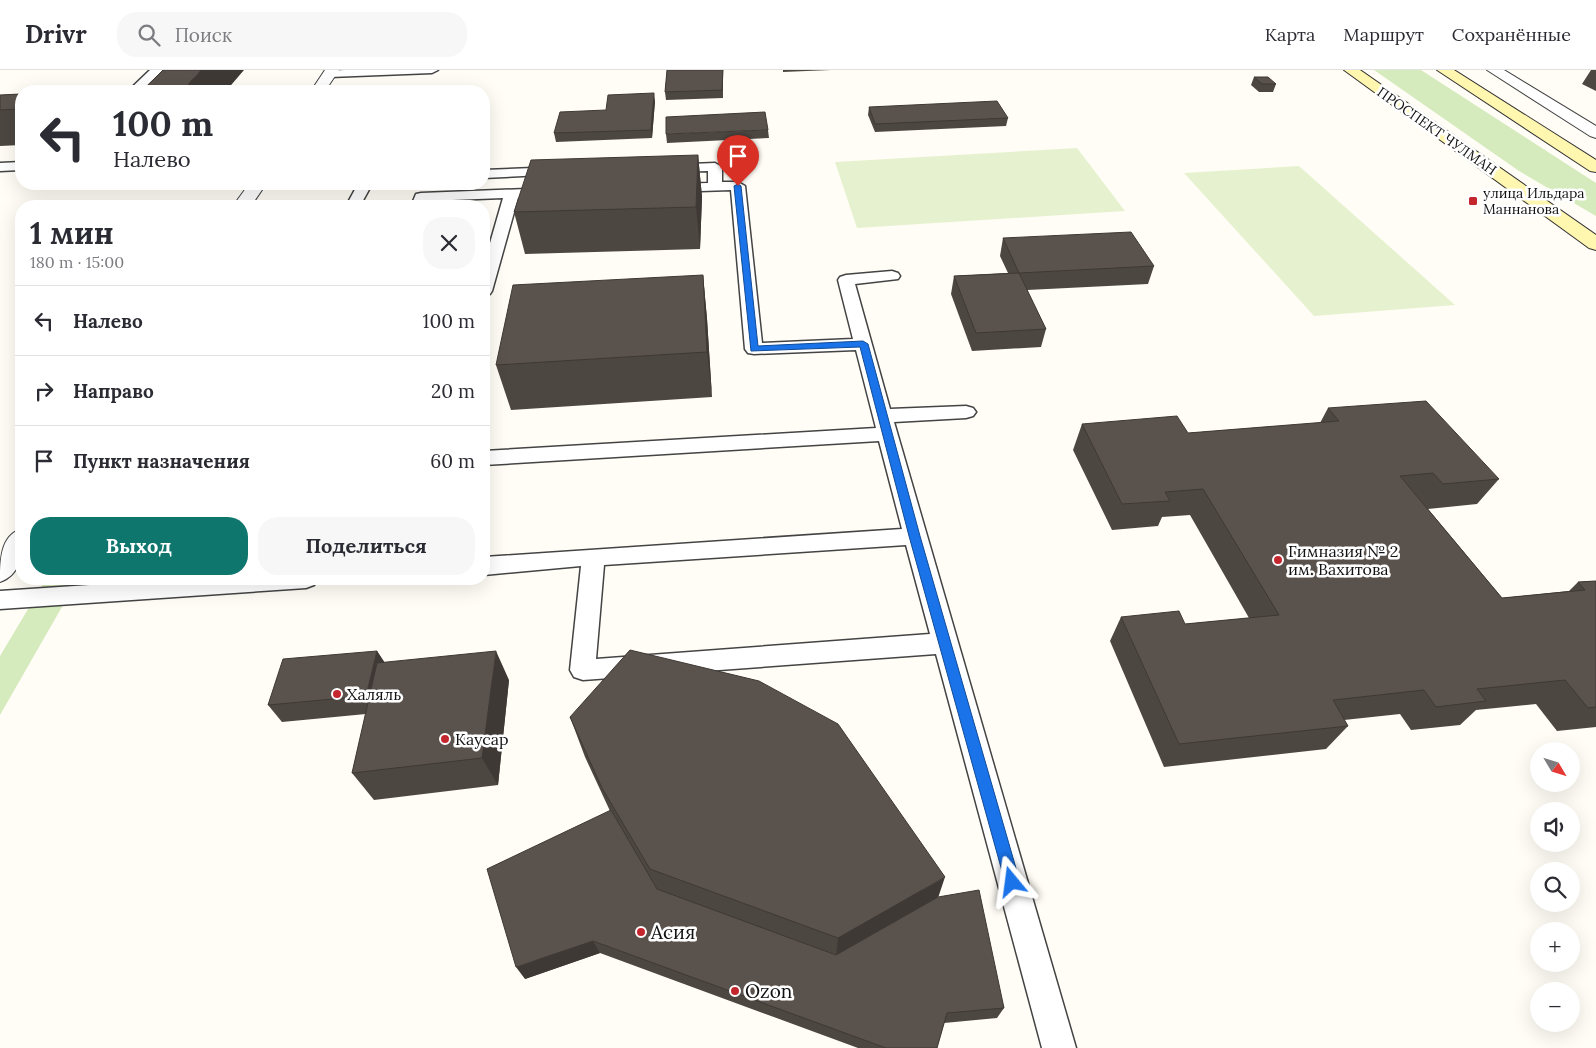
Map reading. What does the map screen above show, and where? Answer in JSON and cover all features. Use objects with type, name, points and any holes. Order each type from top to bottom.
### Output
[{"type":"main road","name":"ПРОСПЕКТ ЧУЛМАН","points":[[1351,70],[1424,120],[1596,244]]},
{"type":"main road","points":[[1444,70],[1596,167]]},
{"type":"street","points":[[1494,70],[1596,133]]},
{"type":"street","points":[[322,85],[331,72]]},
{"type":"street","points":[[0,571],[15,547]]},
{"type":"lane","points":[[141,85],[157,70]]},
{"type":"lane","points":[[331,72],[432,70]]},
{"type":"lane","points":[[0,167],[15,166]]},
{"type":"lane","points":[[657,168],[715,167],[715,187]]},
{"type":"lane","points":[[490,174],[569,171]]},
{"type":"lane","points":[[658,189],[738,186],[754,349],[863,344]]},
{"type":"lane","points":[[420,200],[421,198],[563,192]]},
{"type":"lane","points":[[490,270],[512,194]]},
{"type":"lane","points":[[892,276],[846,280],[914,536],[1059,1048]]},
{"type":"lane","points":[[490,458],[885,425],[966,412]]},
{"type":"lane","points":[[490,566],[914,536]]},
{"type":"lane","points":[[593,557],[583,670],[945,643]]},
{"type":"lane","points":[[0,600],[219,585]]},
{"type":"green space","points":[[1374,70],[1421,70],[1596,183],[1596,216],[1519,171]]},
{"type":"green space","points":[[1077,148],[1125,211],[857,228],[835,162]]},
{"type":"green space","points":[[1299,166],[1455,305],[1314,316],[1184,173]]},
{"type":"green space","points":[[42,585],[75,585],[0,715],[0,656]]},
{"type":"building","points":[[163,70],[201,70],[187,85],[148,85]]},
{"type":"building","points":[[667,70],[723,70],[722,90],[665,92]]},
{"type":"building","points":[[1254,77],[1268,77],[1276,84],[1262,84]]},
{"type":"building","points":[[654,93],[651,130],[554,133],[560,112],[606,110],[608,95]]},
{"type":"building","points":[[15,94],[15,109],[0,110],[0,95]]},
{"type":"building","points":[[997,101],[1008,118],[875,124],[869,107]]},
{"type":"building","points":[[765,112],[768,130],[666,134],[666,117]]},
{"type":"building","points":[[698,155],[696,207],[514,212],[531,160]]},
{"type":"building","points":[[1131,232],[1154,266],[1019,273],[1003,238]]},
{"type":"building","points":[[1019,273],[1046,329],[976,333],[954,276]]},
{"type":"building","points":[[703,275],[707,352],[496,365],[513,285]]},
{"type":"building","points":[[1426,401],[1499,479],[1443,484],[1433,473],[1400,476],[1502,598],[1585,590],[1578,582],[1596,581],[1596,707],[1588,708],[1565,680],[1477,689],[1486,701],[1436,707],[1424,690],[1333,700],[1348,726],[1179,744],[1121,617],[1179,611],[1185,624],[1279,615],[1203,489],[1165,492],[1170,501],[1122,504],[1082,424],[1177,416],[1188,433],[1339,421],[1328,408]]},
{"type":"building","points":[[630,650],[759,681],[838,724],[945,877],[838,938],[650,869],[602,788],[570,717]]},
{"type":"building","points":[[377,651],[366,696],[268,705],[283,659]]},
{"type":"building","points":[[496,651],[482,758],[352,773],[377,663]]},
{"type":"building","points":[[611,810],[657,889],[836,955],[938,897],[979,890],[1004,1008],[947,1013],[937,1048],[886,1048],[593,941],[516,967],[487,869]]},
{"type":"place","name":"улица Ильдара Маннанова","points":[[1473,201]]},
{"type":"place","name":"Гимназия № 2 им. Вахитова","points":[[1278,560]]},
{"type":"place","name":"Халяль","points":[[337,694]]},
{"type":"place","name":"Каусар","points":[[445,739]]},
{"type":"place","name":"Асия","points":[[641,932]]},
{"type":"place","name":"Ozon","points":[[735,991]]},
{"type":"route","points":[[738,186],[754,349],[863,344],[914,536],[1012,882]]}]
